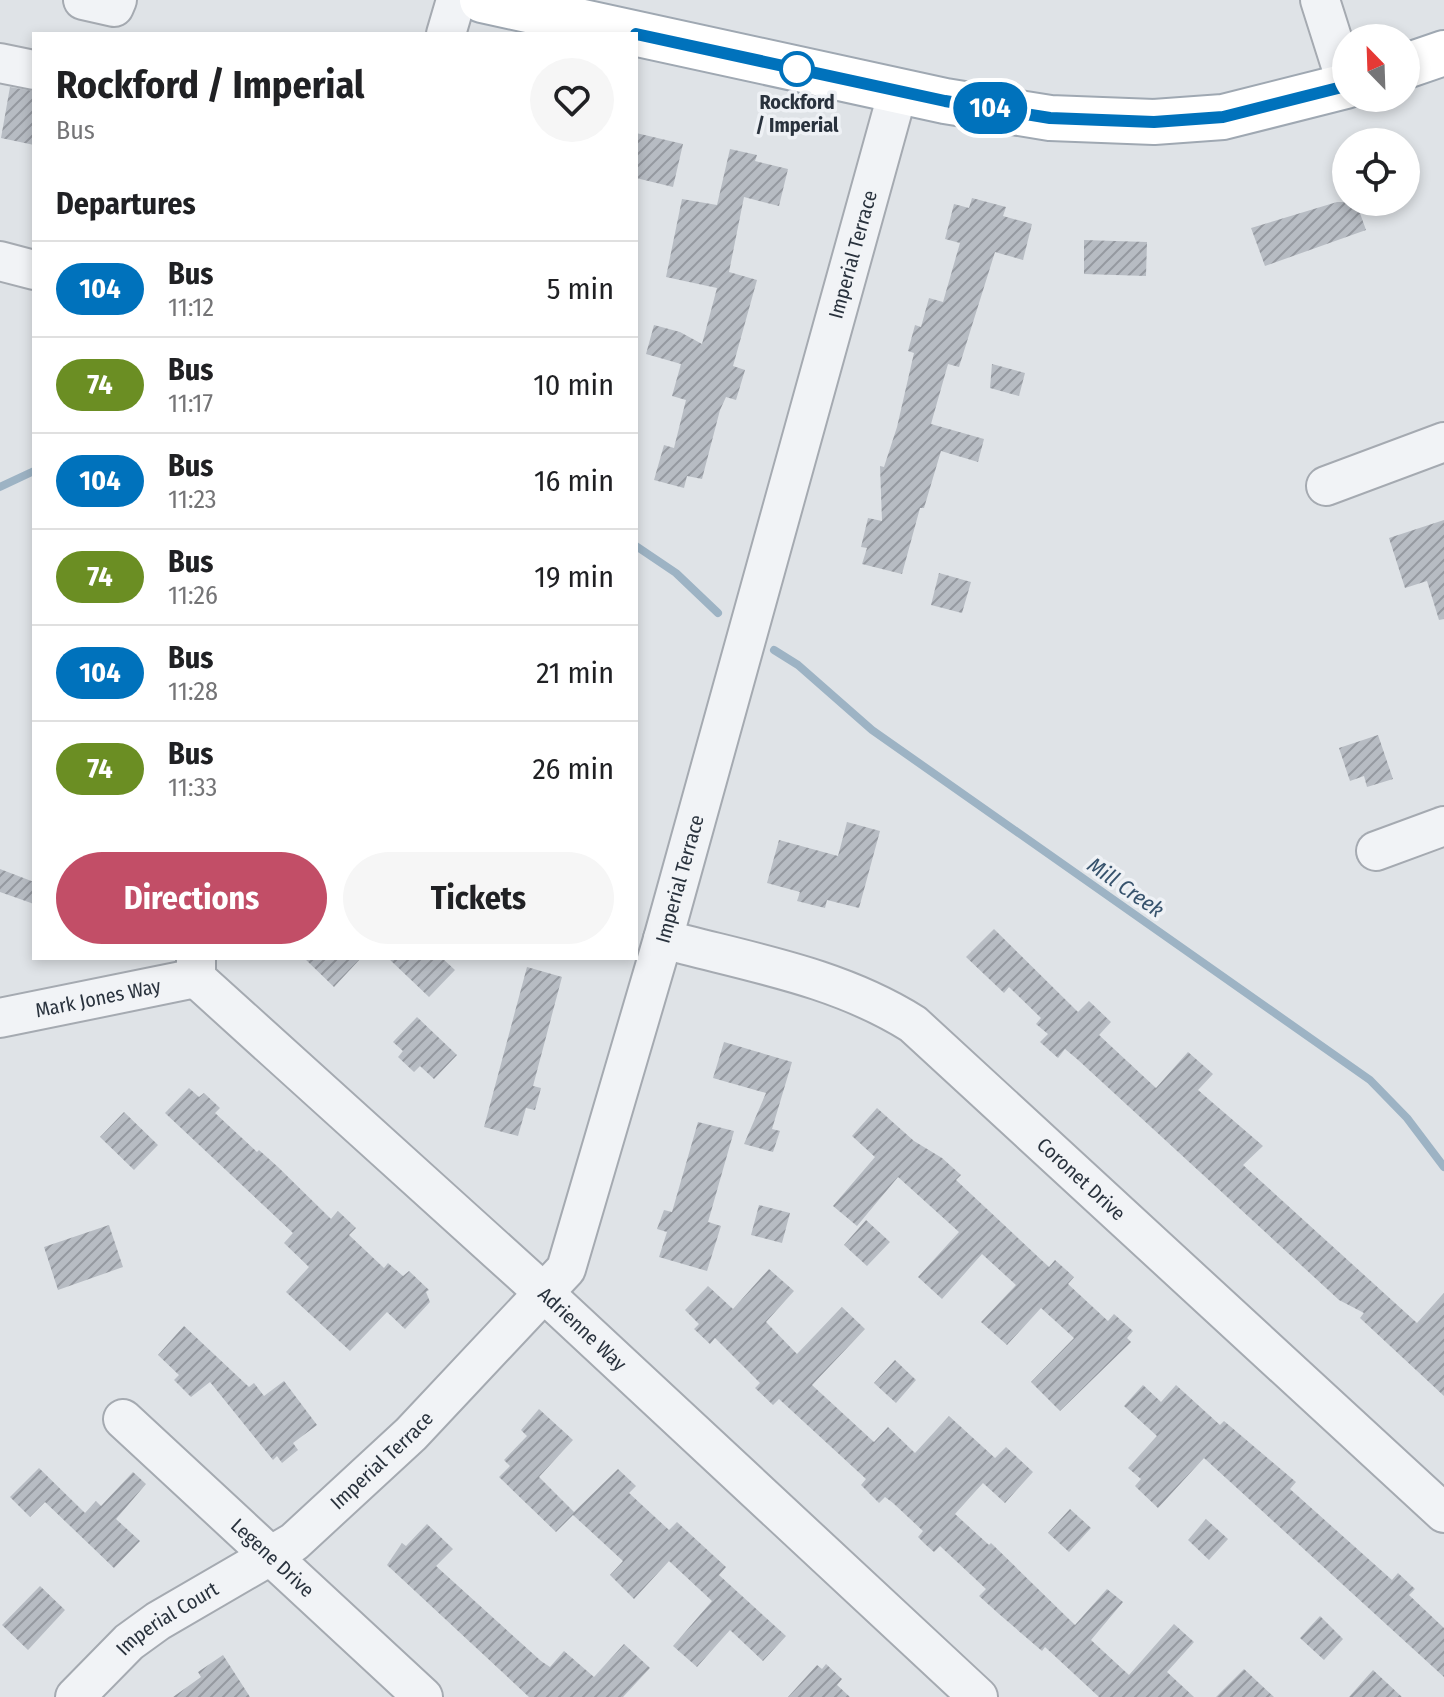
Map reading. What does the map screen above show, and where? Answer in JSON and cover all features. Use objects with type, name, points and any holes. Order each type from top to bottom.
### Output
[{"type":"main road","points":[[482,0],[592,12],[898,91],[1050,118],[1154,122],[1223,117],[1332,88]]},
{"type":"main road","points":[[1420,61],[1444,53]]},
{"type":"street","points":[[447,32],[456,0]]},
{"type":"street","points":[[1320,0],[1332,39]]},
{"type":"street","points":[[0,63],[32,70]]},
{"type":"street","name":"Imperial Terrace","points":[[270,1554],[294,1542],[411,1434],[566,1269],[663,939],[898,91]]},
{"type":"street","points":[[0,261],[32,269]]},
{"type":"street","points":[[1326,486],[1444,442]]},
{"type":"street","points":[[1376,851],[1444,826]]},
{"type":"street","name":"Coronet Drive","points":[[663,939],[858,992],[913,1024],[1444,1513]]},
{"type":"street","name":"Adrienne Way","points":[[196,968],[978,1697]]},
{"type":"street","name":"Mark Jones Way","points":[[0,1018],[196,968]]},
{"type":"street","name":"Legene Drive","points":[[123,1419],[237,1528],[270,1554],[423,1697]]},
{"type":"street","name":"Imperial Court","points":[[75,1697],[129,1642],[158,1621],[270,1554]]},
{"type":"building","points":[[10,87],[32,91],[32,145],[1,138]]},
{"type":"building","points":[[638,133],[683,144],[673,187],[638,178]]},
{"type":"building","points":[[730,149],[757,155],[755,161],[788,169],[779,206],[744,197],[729,272],[757,280],[733,366],[745,370],[736,400],[726,397],[720,410],[702,479],[687,476],[684,488],[654,480],[664,445],[674,448],[686,400],[672,396],[681,364],[646,354],[654,325],[680,332],[702,344],[717,288],[666,277],[682,199],[717,205]]},
{"type":"building","points":[[972,198],[1006,207],[1003,216],[1032,224],[1023,260],[995,252],[959,367],[948,364],[931,424],[984,439],[978,462],[941,451],[924,508],[920,508],[902,574],[862,564],[867,548],[861,547],[868,518],[882,521],[880,466],[884,467],[897,427],[914,353],[908,351],[915,325],[921,327],[929,298],[943,302],[960,243],[945,239],[954,204],[969,208]]},
{"type":"building","points":[[1332,204],[1332,216],[1361,216],[1366,230],[1265,266],[1251,228]]},
{"type":"building","points":[[1084,240],[1147,242],[1146,276],[1084,274]]},
{"type":"building","points":[[992,364],[1025,373],[1019,396],[990,388]]},
{"type":"building","points":[[1444,520],[1444,619],[1439,620],[1427,581],[1405,588],[1389,538]]},
{"type":"building","points":[[939,573],[971,582],[962,613],[931,605]]},
{"type":"building","points":[[1378,735],[1393,779],[1367,787],[1364,776],[1350,781],[1339,748]]},
{"type":"building","points":[[847,822],[880,831],[859,908],[827,900],[825,908],[797,901],[800,892],[767,883],[779,840],[838,856]]},
{"type":"building","points":[[0,869],[32,881],[32,903],[0,892]]},
{"type":"building","points":[[994,929],[1078,1012],[1089,1001],[1111,1022],[1099,1035],[1156,1088],[1188,1052],[1213,1074],[1198,1090],[1263,1146],[1243,1165],[1417,1323],[1444,1293],[1444,1396],[1360,1318],[1364,1313],[1339,1300],[1077,1059],[1065,1049],[1058,1058],[1040,1042],[1048,1034],[1036,1024],[1041,1018],[1009,987],[1004,993],[966,957]]},
{"type":"building","points":[[306,960],[359,960],[334,987]]},
{"type":"building","points":[[390,960],[444,960],[455,970],[429,997]]},
{"type":"building","points":[[527,967],[562,977],[533,1086],[541,1088],[535,1110],[526,1108],[518,1136],[484,1127]]},
{"type":"building","points":[[417,1017],[457,1055],[434,1079],[420,1066],[414,1072],[398,1057],[403,1051],[393,1042]]},
{"type":"building","points":[[724,1042],[792,1062],[772,1129],[780,1131],[773,1152],[744,1144],[766,1093],[713,1078]]},
{"type":"building","points":[[189,1088],[199,1097],[204,1093],[220,1108],[215,1113],[278,1167],[331,1219],[338,1211],[356,1228],[349,1235],[384,1268],[388,1263],[403,1276],[409,1271],[429,1290],[426,1292],[430,1302],[405,1329],[387,1312],[350,1351],[286,1292],[309,1267],[284,1243],[293,1233],[165,1113]]},
{"type":"building","points":[[877,1108],[914,1141],[942,1158],[961,1175],[956,1180],[1049,1267],[1055,1260],[1074,1277],[1068,1284],[1108,1321],[1114,1314],[1133,1331],[1127,1338],[1131,1342],[1060,1411],[1031,1382],[1074,1338],[1041,1308],[1007,1345],[981,1322],[1016,1285],[982,1254],[942,1299],[918,1277],[959,1232],[898,1177],[857,1226],[833,1206],[875,1157],[852,1136]]},
{"type":"building","points":[[124,1112],[158,1145],[134,1170],[100,1137]]},
{"type":"building","points":[[698,1122],[734,1131],[708,1222],[721,1226],[707,1271],[659,1257],[667,1232],[657,1229],[664,1210],[672,1212]]},
{"type":"building","points":[[759,1205],[790,1213],[782,1243],[751,1235]]},
{"type":"building","points":[[866,1220],[890,1242],[867,1266],[844,1245]]},
{"type":"building","points":[[109,1225],[123,1267],[58,1290],[44,1247]]},
{"type":"building","points":[[769,1269],[794,1291],[766,1322],[797,1354],[842,1307],[865,1329],[812,1385],[874,1442],[888,1427],[915,1453],[949,1416],[995,1458],[1006,1447],[1033,1472],[1005,1503],[983,1483],[955,1514],[989,1545],[991,1543],[1075,1625],[1107,1589],[1123,1602],[1091,1640],[1129,1675],[1174,1624],[1194,1642],[1167,1672],[1194,1697],[1099,1697],[1045,1647],[1042,1651],[979,1596],[986,1589],[940,1546],[934,1552],[925,1544],[918,1537],[923,1531],[893,1503],[885,1497],[879,1503],[861,1485],[866,1479],[779,1399],[773,1405],[755,1388],[760,1383],[715,1338],[710,1344],[694,1329],[699,1324],[685,1310],[708,1286],[733,1309]]},
{"type":"building","points":[[184,1326],[249,1387],[254,1383],[264,1396],[284,1381],[317,1425],[293,1443],[298,1450],[282,1463],[277,1456],[273,1460],[210,1382],[191,1397],[174,1380],[179,1375],[158,1355]]},
{"type":"building","points":[[895,1360],[916,1380],[896,1403],[874,1383]]},
{"type":"building","points":[[1143,1385],[1161,1402],[1176,1385],[1220,1425],[1224,1421],[1296,1482],[1290,1489],[1392,1580],[1398,1573],[1415,1589],[1409,1595],[1444,1628],[1444,1677],[1204,1458],[1158,1508],[1139,1490],[1135,1486],[1141,1479],[1128,1468],[1157,1436],[1124,1406]]},
{"type":"building","points":[[539,1409],[573,1440],[539,1477],[574,1512],[618,1469],[636,1486],[629,1493],[669,1530],[677,1522],[726,1567],[719,1575],[786,1636],[763,1661],[730,1630],[697,1667],[673,1646],[712,1601],[669,1561],[634,1599],[610,1575],[623,1561],[573,1515],[556,1532],[499,1477],[510,1466],[504,1460],[527,1436],[521,1430]]},
{"type":"building","points":[[39,1468],[85,1513],[96,1501],[101,1506],[133,1472],[146,1484],[116,1519],[140,1541],[114,1568],[45,1502],[30,1517],[10,1497]]},
{"type":"building","points":[[1070,1509],[1091,1528],[1069,1552],[1048,1533]]},
{"type":"building","points":[[1206,1519],[1228,1539],[1209,1560],[1188,1540]]},
{"type":"building","points":[[427,1524],[453,1549],[436,1566],[550,1667],[564,1651],[594,1677],[624,1644],[650,1668],[623,1697],[529,1697],[387,1565],[402,1543],[406,1546]]},
{"type":"building","points":[[40,1586],[65,1610],[28,1650],[2,1625]]},
{"type":"building","points":[[1320,1616],[1343,1639],[1324,1660],[1300,1638]]},
{"type":"building","points":[[223,1655],[250,1697],[173,1697],[201,1677],[198,1672]]},
{"type":"building","points":[[826,1664],[842,1679],[837,1685],[850,1697],[788,1697],[817,1665],[822,1669]]},
{"type":"building","points":[[1244,1669],[1274,1697],[1216,1697]]},
{"type":"building","points":[[1373,1670],[1402,1697],[1349,1697]]},
{"type":"waterway","name":"Mill Creek","points":[[0,487],[32,472]]},
{"type":"waterway","name":"Mill Creek","points":[[638,547],[676,573],[718,613]]},
{"type":"waterway","name":"Mill Creek","points":[[774,650],[798,665],[872,730],[1370,1080],[1407,1118],[1444,1167]]},
{"type":"bus line","name":"104","points":[[638,34],[945,101],[1050,118],[1154,122],[1223,117],[1332,90]]},
{"type":"place","name":"Rockford / Imperial","points":[[797,69]]}]
